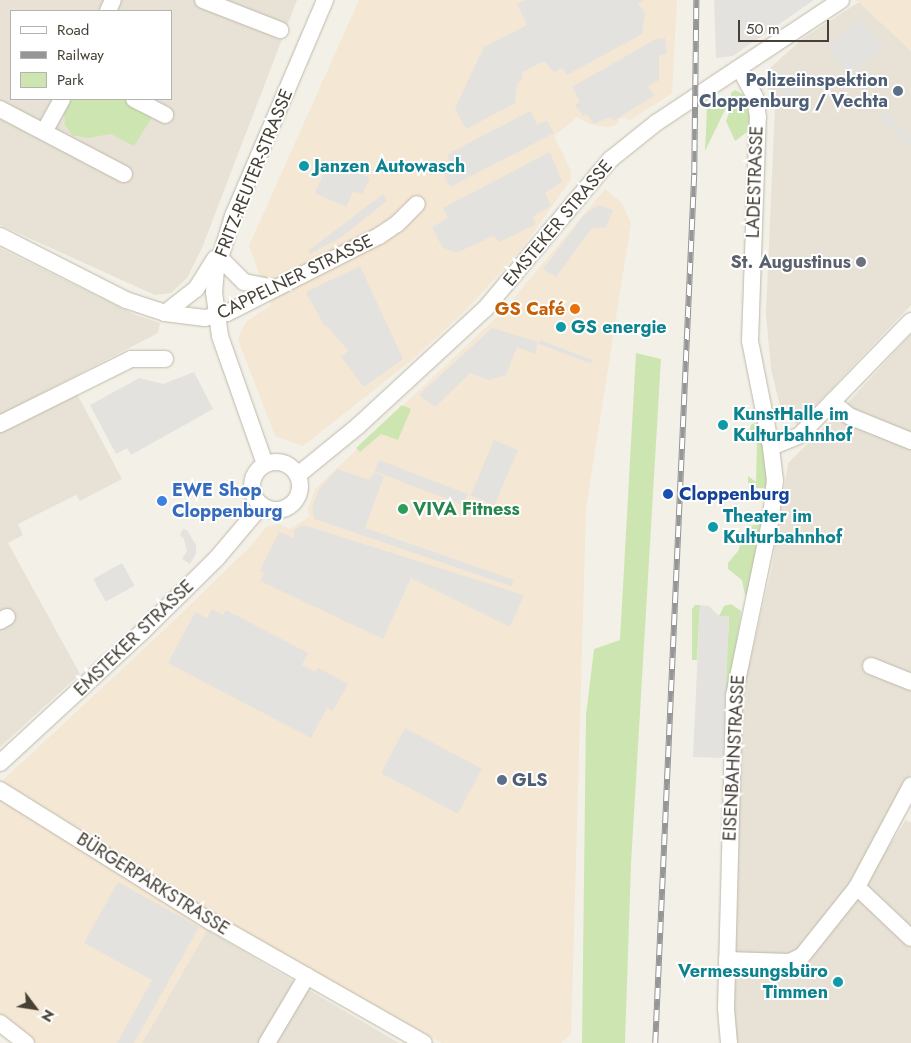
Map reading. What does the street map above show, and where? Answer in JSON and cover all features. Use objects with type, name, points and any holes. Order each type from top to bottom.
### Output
[{"type":"street","points":[[203,0],[280,30]]},
{"type":"street","name":"FRITZ-REUTER-STRASSE","points":[[264,464],[228,364],[216,317],[214,292],[220,252],[325,0]]},
{"type":"street","name":"EMSTEKER STRASSE","points":[[298,475],[358,426],[485,309],[611,159],[656,123],[740,69],[841,0]]},
{"type":"street","name":"LADESTRASSE","points":[[740,69],[755,96],[757,109],[750,341],[771,447]]},
{"type":"street","points":[[45,130],[61,100]]},
{"type":"street","points":[[136,100],[165,115]]},
{"type":"street","points":[[0,109],[45,130],[124,174]]},
{"type":"street","name":"CAPPELNER STRASSE","points":[[0,236],[126,300],[165,313],[198,319],[216,317],[379,236],[397,224],[417,204]]},
{"type":"street","points":[[165,313],[196,289],[220,252],[244,282],[274,288]]},
{"type":"street","points":[[771,447],[800,435],[911,321]]},
{"type":"street","points":[[0,424],[131,359],[164,359]]},
{"type":"street","points":[[832,402],[849,416],[911,441]]},
{"type":"street","name":"EISENBAHNSTRASSE","points":[[729,1043],[727,960],[734,696],[771,517],[775,481],[771,447]]},
{"type":"street","points":[[264,464],[287,464],[298,475],[298,496],[288,507],[274,511],[261,506],[253,495],[252,482],[257,470],[264,464]]},
{"type":"street","name":"EMSTEKER STRASSE","points":[[0,763],[143,631],[217,558],[261,506]]},
{"type":"street","points":[[871,666],[911,682]]},
{"type":"street","points":[[727,960],[790,962],[802,956],[857,887],[911,786]]},
{"type":"street","name":"BÜRGERPARKSTRASSE","points":[[0,790],[210,921],[424,1043]]},
{"type":"street","points":[[857,887],[911,938]]},
{"type":"street","points":[[268,1043],[307,976]]},
{"type":"street","points":[[0,1023],[26,1043]]},
{"type":"shaded area","points":[[0,0],[297,0],[202,248],[187,278],[171,293],[155,295],[0,225]]},
{"type":"shaded area","points":[[359,0],[677,0],[672,93],[629,121],[626,117],[618,119],[619,124],[607,127],[589,124],[577,117],[554,136],[571,171],[571,179],[521,250],[466,310],[413,359],[303,446],[275,436],[238,339],[246,322],[271,305],[249,246]]},
{"type":"shaded area","points":[[525,0],[644,0],[638,3],[645,14],[642,34],[567,75],[562,68],[554,72],[544,61],[521,73],[523,78],[517,84],[515,103],[466,129],[455,108],[484,47],[527,25],[517,4]]},
{"type":"shaded area","points":[[714,0],[814,0],[733,56],[716,58]]},
{"type":"shaded area","points":[[855,0],[911,0],[911,51],[859,2]]},
{"type":"shaded area","points":[[859,2],[911,51],[911,305],[797,425],[781,410],[771,369],[766,314],[775,106],[766,82],[771,67],[802,39]]},
{"type":"shaded area","points":[[860,18],[884,47],[850,76],[826,47]]},
{"type":"shaded area","points":[[665,38],[667,54],[659,56],[659,80],[648,86],[654,96],[613,121],[610,117],[594,124],[587,114],[583,116],[575,105],[580,102],[572,87],[656,39]]},
{"type":"shaded area","points":[[782,70],[802,88],[790,101],[770,83]]},
{"type":"shaded area","points":[[530,111],[537,124],[547,121],[554,133],[450,187],[442,171],[449,166],[448,154]]},
{"type":"shaded area","points":[[885,112],[911,137],[911,147],[879,118]]},
{"type":"shaded area","points":[[550,152],[562,182],[545,193],[551,206],[532,217],[536,224],[500,242],[493,236],[456,253],[442,247],[432,227],[448,218],[443,208]]},
{"type":"shaded area","points":[[330,159],[370,178],[362,194],[353,191],[346,207],[315,193]]},
{"type":"shaded area","points":[[605,189],[621,202],[631,223],[586,508],[571,1034],[561,1043],[442,1043],[212,913],[2,781],[163,631],[253,544],[266,527],[279,524],[290,529],[309,517],[308,508],[315,489],[503,311]]},
{"type":"shaded area","points":[[383,194],[387,201],[340,238],[310,254],[308,251]]},
{"type":"shaded area","points":[[599,205],[613,210],[606,227],[592,228],[556,277],[543,269],[584,215]]},
{"type":"shaded area","points":[[0,248],[136,315],[160,323],[158,333],[0,415]]},
{"type":"shaded area","points":[[360,266],[403,359],[364,387],[341,357],[348,351],[330,329],[323,324],[306,292]]},
{"type":"shaded area","points":[[492,328],[538,342],[535,354],[517,347],[506,375],[489,380],[470,373],[435,407],[419,395]]},
{"type":"shaded area","points":[[911,334],[911,774],[854,884],[798,953],[789,958],[736,954],[742,696],[772,566],[788,463],[832,420]]},
{"type":"shaded area","points":[[540,340],[592,360],[591,364],[539,344]]},
{"type":"shaded area","points":[[194,372],[213,409],[131,455],[127,448],[116,454],[90,405],[139,378],[163,384]]},
{"type":"shaded area","points":[[76,392],[122,479],[80,501],[76,495],[18,524],[23,535],[8,543],[80,674],[0,747],[0,432]]},
{"type":"shaded area","points":[[494,440],[518,450],[494,505],[471,495]]},
{"type":"shaded area","points":[[379,460],[468,494],[463,505],[375,471]]},
{"type":"shaded area","points":[[337,469],[369,480],[374,473],[384,476],[365,528],[514,580],[511,586],[315,519],[312,509],[318,491]]},
{"type":"shaded area","points":[[303,525],[524,595],[510,627],[411,578],[383,639],[260,581],[264,574],[260,571],[279,532],[294,538],[294,530]]},
{"type":"shaded area","points":[[183,529],[187,530],[196,545],[196,554],[190,564],[182,559],[187,551],[184,539],[180,535]]},
{"type":"shaded area","points":[[122,563],[135,586],[106,602],[93,579]]},
{"type":"shaded area","points":[[700,605],[709,606],[719,616],[729,616],[723,758],[693,757]]},
{"type":"shaded area","points":[[212,609],[223,615],[226,610],[308,653],[302,665],[315,672],[318,668],[348,684],[333,711],[327,708],[311,738],[168,663],[195,612],[207,618]]},
{"type":"shaded area","points":[[405,728],[482,769],[458,814],[381,773]]},
{"type":"shaded area","points":[[0,797],[207,930],[142,1043],[36,1043],[0,1015]]},
{"type":"shaded area","points":[[906,820],[911,823],[911,1043],[736,1043],[733,1018],[735,965],[790,966],[862,888]]},
{"type":"shaded area","points":[[118,882],[199,927],[134,1043],[117,1043],[152,980],[84,943]]},
{"type":"shaded area","points":[[207,930],[399,1043],[142,1043]]},
{"type":"green space","points":[[735,90],[744,95],[750,117],[747,132],[735,141],[726,121],[732,105],[731,93]]},
{"type":"green space","points":[[725,97],[726,108],[705,151],[707,107]]},
{"type":"green space","points":[[71,100],[129,100],[154,114],[134,146],[111,134],[88,138],[72,135],[65,125],[64,113]]},
{"type":"green space","points":[[636,353],[661,359],[631,864],[625,1043],[582,1043],[586,715],[594,649],[620,640]]},
{"type":"green space","points":[[402,405],[411,409],[398,440],[381,434],[360,452],[356,448]]},
{"type":"green space","points":[[755,423],[760,427],[765,447],[767,486],[764,488],[754,488],[748,483],[748,476],[756,482],[757,444],[749,437],[751,425]]},
{"type":"green space","points":[[764,524],[748,593],[745,595],[742,580],[728,569],[728,563],[738,551],[747,526]]},
{"type":"green space","points":[[731,604],[741,611],[729,688],[725,692],[729,617],[719,616],[724,606]]},
{"type":"green space","points":[[695,605],[700,605],[697,660],[692,660],[692,609]]},
{"type":"railway","points":[[655,1043],[694,173],[696,0]]},
{"type":"place","name":"Polizeiinspektion Cloppenburg / Vechta","points":[[898,91]]},
{"type":"place","name":"Janzen Autowasch","points":[[304,166]]},
{"type":"place","name":"St. Augustinus","points":[[861,262]]},
{"type":"place","name":"GS Café","points":[[575,309]]},
{"type":"place","name":"GS energie","points":[[561,327]]},
{"type":"place","name":"KunstHalle im Kulturbahnhof","points":[[723,425]]},
{"type":"place","name":"Cloppenburg","points":[[668,494]]},
{"type":"place","name":"EWE Shop Cloppenburg","points":[[162,501]]},
{"type":"place","name":"VIVA Fitness","points":[[403,509]]},
{"type":"place","name":"Theater im Kulturbahnhof","points":[[713,527]]},
{"type":"place","name":"GLS","points":[[502,780]]},
{"type":"place","name":"Vermessungsbüro Timmen","points":[[838,982]]}]
